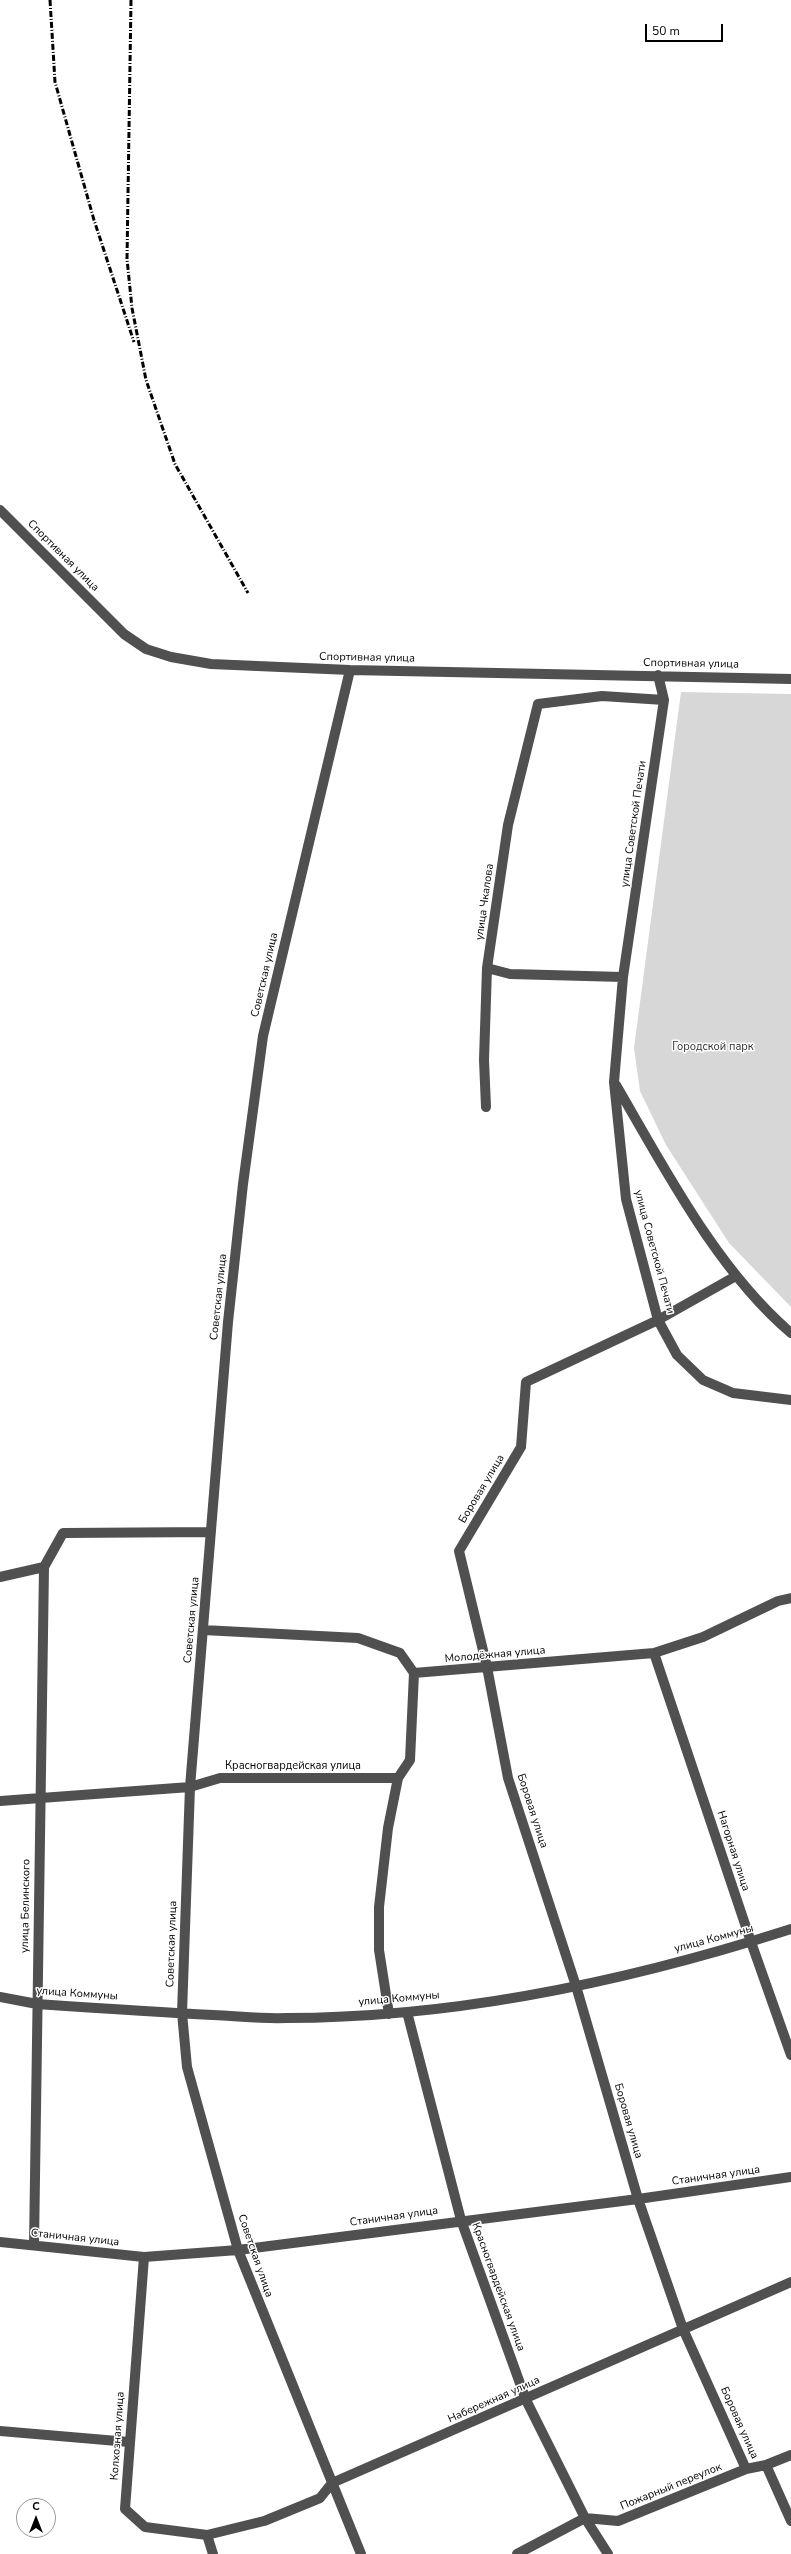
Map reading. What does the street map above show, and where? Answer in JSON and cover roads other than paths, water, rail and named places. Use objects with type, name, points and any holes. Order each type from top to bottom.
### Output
[{"type":"street","name":"Спортивная улица","points":[[0,510],[124,634],[146,649],[171,657],[211,664],[350,670],[658,675],[791,679]]},
{"type":"street","name":"Советская улица","points":[[350,670],[263,1036],[243,1184],[228,1322],[190,1787],[182,2013],[187,2067],[238,2250],[361,2554]]},
{"type":"street","name":"улица Советской Печати","points":[[658,675],[664,700],[623,977],[614,1082],[626,1199],[658,1320],[677,1355],[703,1380],[733,1393],[791,1400]]},
{"type":"street","name":"улица Чкалова","points":[[486,1107],[484,1060],[488,968],[508,825],[538,704],[602,696],[664,700]]},
{"type":"street","points":[[488,968],[510,974],[623,977]]},
{"type":"street","points":[[614,1082],[671,1180],[736,1276],[791,1333]]},
{"type":"street","name":"Боровая улица","points":[[736,1276],[658,1320],[526,1382],[521,1447],[459,1551],[487,1667],[508,1778],[576,1986],[638,2200],[683,2329],[746,2469]]},
{"type":"street","points":[[0,1577],[44,1567],[63,1533],[211,1532]]},
{"type":"street","name":"улица Белинского","points":[[34,2245],[39,1799],[44,1567]]},
{"type":"street","name":"Молодёжная улица","points":[[414,1673],[654,1653],[703,1637],[778,1601],[791,1598]]},
{"type":"street","points":[[203,1630],[358,1638],[400,1653],[414,1673],[410,1760],[398,1778],[388,1828],[379,1906],[379,1950],[389,2014]]},
{"type":"street","name":"Нагорная улица","points":[[654,1653],[750,1942],[791,2055]]},
{"type":"street","name":"Красногвардейская улица","points":[[0,1801],[190,1787],[220,1778],[398,1778]]},
{"type":"street","name":"улица Коммуны","points":[[0,1997],[37,2004],[286,2018],[389,2014],[499,2002],[576,1986],[750,1942],[791,1929]]},
{"type":"street","name":"Красногвардейская улица","points":[[407,2012],[460,2220],[526,2400],[585,2518],[608,2554]]},
{"type":"street","name":"Станичная улица","points":[[0,2242],[144,2257],[238,2250],[460,2220],[638,2200],[791,2177]]},
{"type":"street","name":"Колхозная улица","points":[[144,2257],[125,2509],[145,2527],[207,2535]]},
{"type":"street","name":"Набережная улица","points":[[207,2535],[264,2521],[320,2498],[332,2483],[526,2400],[791,2282]]},
{"type":"street","points":[[0,2431],[129,2442]]},
{"type":"street","name":"Пожарный переулок","points":[[585,2518],[618,2521],[746,2469],[766,2465],[791,2456]]},
{"type":"street","name":"Боровая улица","points":[[766,2465],[791,2521]]},
{"type":"street","points":[[517,2554],[585,2518]]},
{"type":"street","points":[[207,2535],[213,2554]]},
{"type":"railway","points":[[50,0],[55,82],[94,220],[134,342]]},
{"type":"railway","points":[[131,0],[127,259],[132,308],[146,380],[175,464],[248,593]]},
{"type":"park label","name":"Городской парк","points":[[713,1047]]}]
